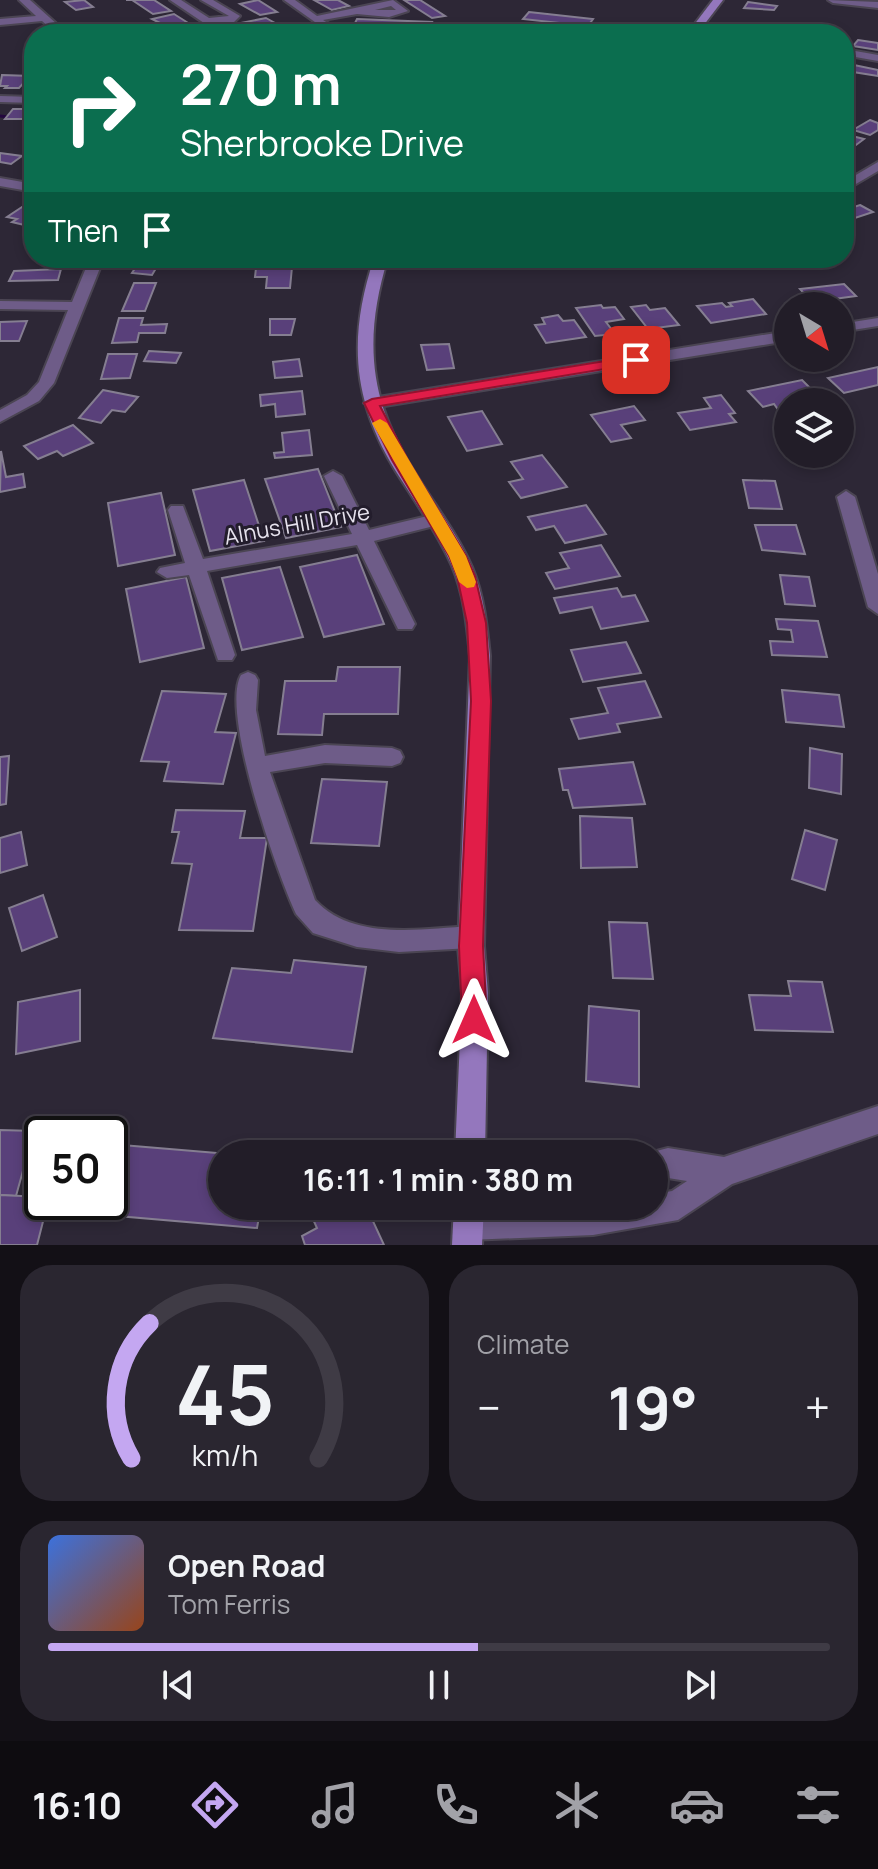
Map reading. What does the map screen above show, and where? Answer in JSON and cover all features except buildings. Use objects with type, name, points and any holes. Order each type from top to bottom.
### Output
[{"type":"main road","points":[[700,24],[718,0]]},
{"type":"main road","points":[[379,268],[369,313],[365,356],[372,403],[379,423],[466,576],[480,656],[471,937],[475,993],[470,1140]]},
{"type":"street","points":[[24,0],[50,24]]},
{"type":"street","points":[[175,0],[207,21],[234,19],[235,16],[206,0]]},
{"type":"street","points":[[289,0],[307,11],[319,24]]},
{"type":"street","points":[[365,0],[376,6]]},
{"type":"street","points":[[833,0],[878,5]]},
{"type":"street","points":[[193,10],[229,2]]},
{"type":"street","points":[[315,22],[390,2],[403,11],[389,14],[357,11]]},
{"type":"street","points":[[0,22],[43,18]]},
{"type":"street","points":[[854,54],[878,58]]},
{"type":"street","points":[[0,99],[24,100]]},
{"type":"street","points":[[854,181],[878,166]]},
{"type":"street","points":[[0,182],[24,186]]},
{"type":"street","points":[[0,417],[18,408],[44,386],[93,268]]},
{"type":"street","points":[[0,305],[76,306]]},
{"type":"street","points":[[854,326],[878,322]]},
{"type":"street","points":[[372,403],[774,338]]},
{"type":"street","points":[[333,476],[405,624]]},
{"type":"street","points":[[846,497],[878,607]]},
{"type":"street","points":[[177,510],[225,655]]},
{"type":"street","name":"Alnus Hill Drive","points":[[167,572],[362,538],[436,520]]},
{"type":"street","points":[[248,680],[245,710],[256,766],[305,906],[322,925],[357,936],[399,941],[471,937]]},
{"type":"street","points":[[256,766],[325,754],[392,757]]},
{"type":"street","points":[[468,1225],[593,1220],[678,1205],[724,1172],[878,1120]]},
{"type":"street","points":[[668,1163],[724,1172]]},
{"type":"waterway","points":[[0,116],[24,119]]},
{"type":"slow traffic","points":[[380,423],[458,556],[467,582]]},
{"type":"route","points":[[474,1020],[471,946],[481,701],[477,623],[458,556],[379,423],[372,403],[636,360]]}]
